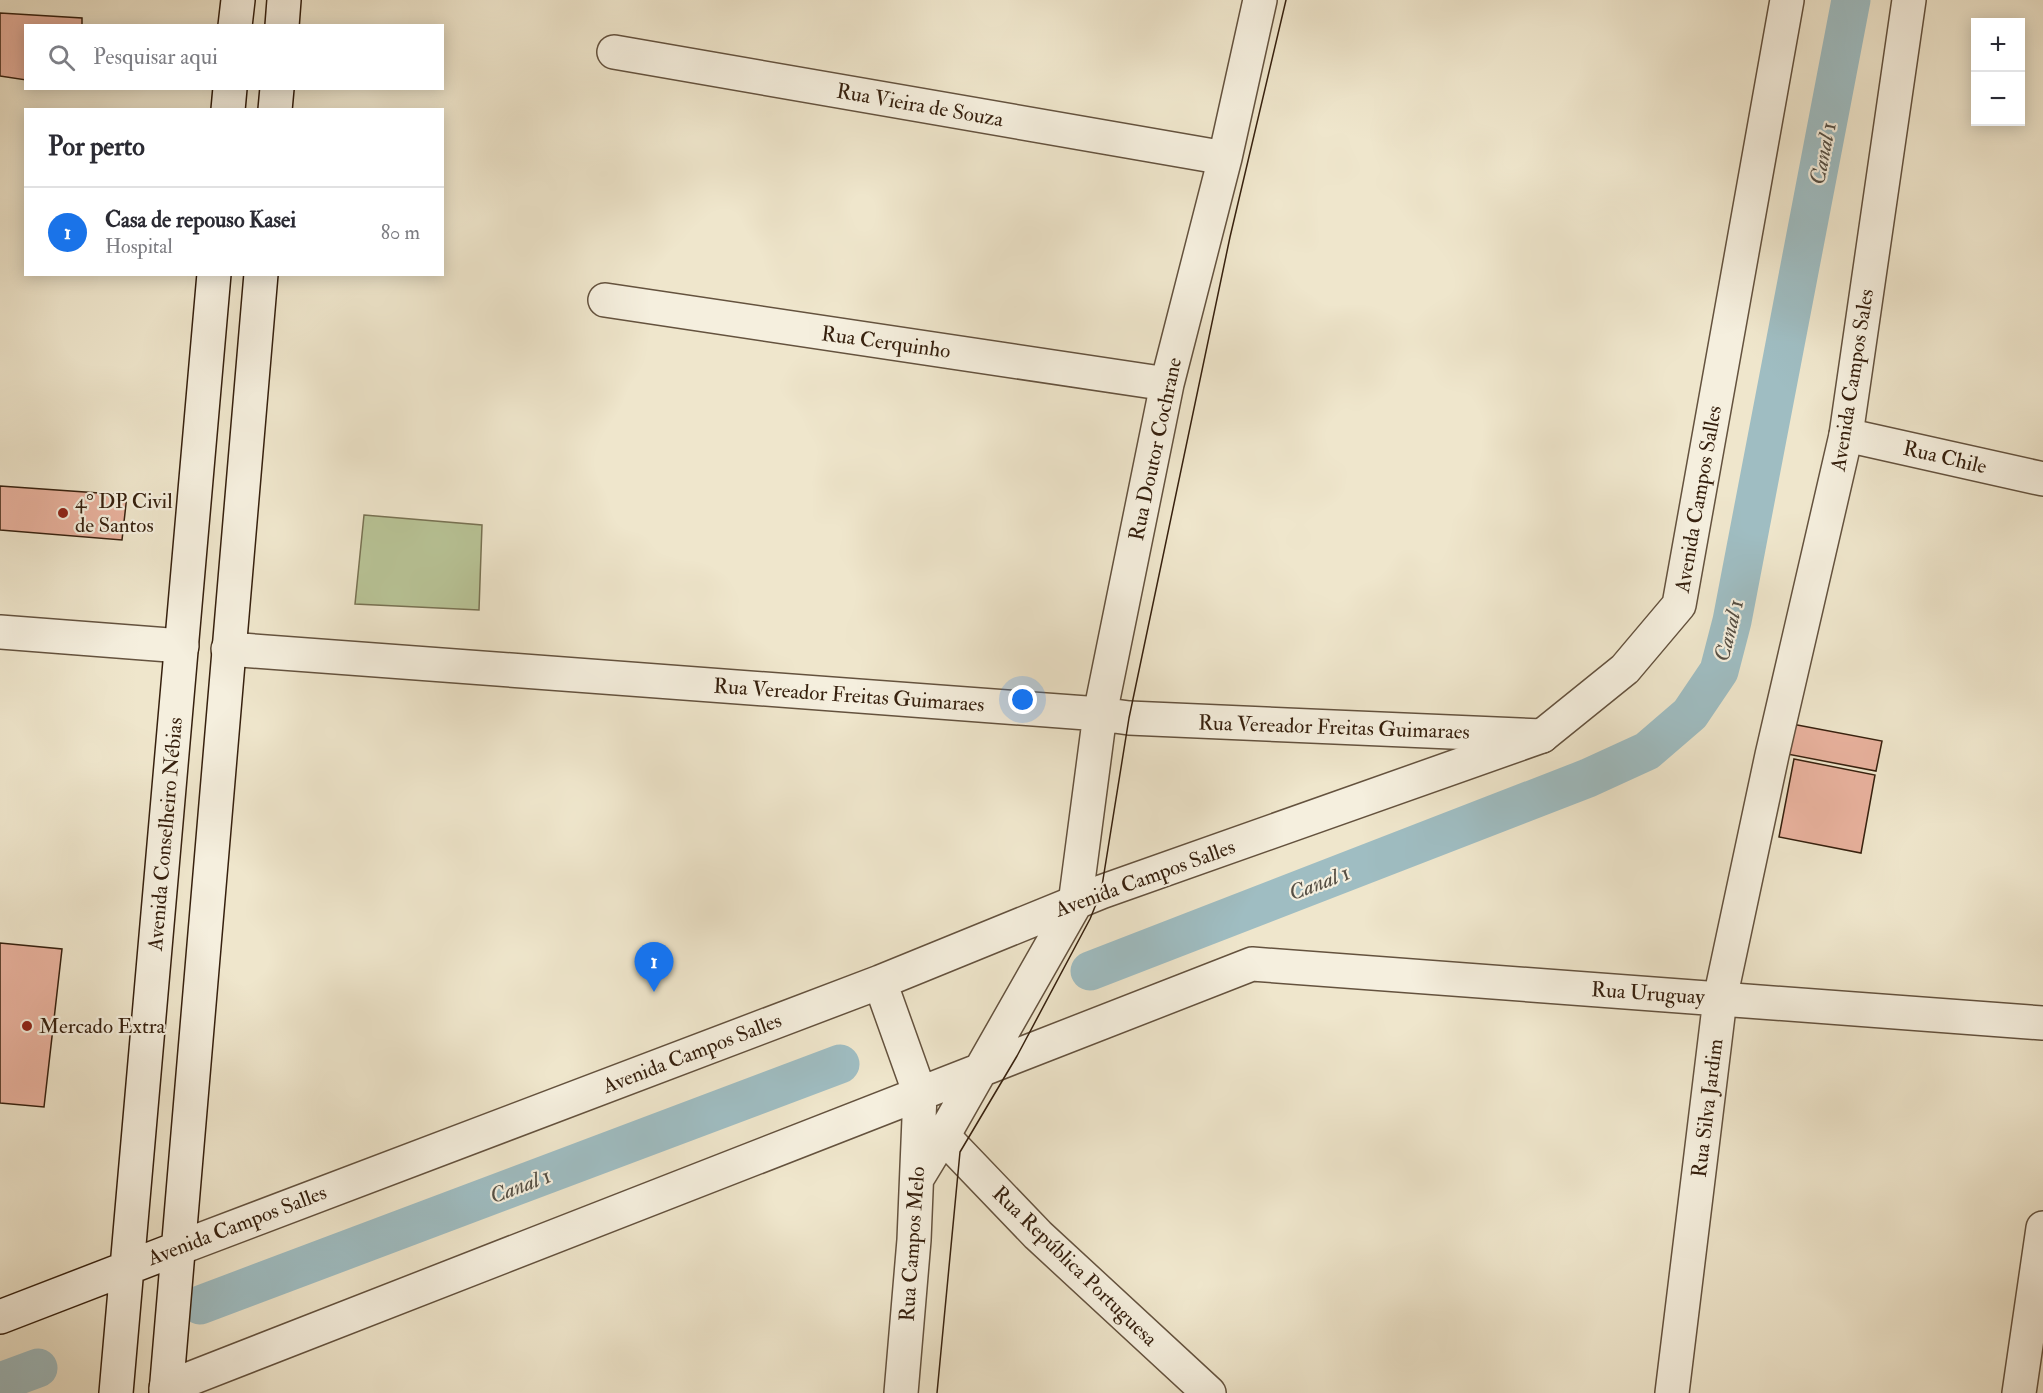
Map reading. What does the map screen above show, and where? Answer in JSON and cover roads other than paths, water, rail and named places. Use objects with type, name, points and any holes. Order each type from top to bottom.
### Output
[{"type":"street","points":[[235,24],[238,0]]},
{"type":"street","points":[[282,24],[284,0]]},
{"type":"street","name":"Rua Doutor Cochrane","points":[[1075,904],[1100,714],[1167,384],[1225,158],[1260,0]]},
{"type":"street","name":"Avenida Campos Salles","points":[[0,1317],[880,981],[1101,892],[1542,736],[1625,669],[1679,605],[1787,0]]},
{"type":"street","name":"Avenida Campos Sales","points":[[1772,755],[1846,435],[1910,0]]},
{"type":"street","name":"Rua Vieira de Souza","points":[[614,52],[1225,158]]},
{"type":"street","points":[[228,108],[230,90]]},
{"type":"street","points":[[275,108],[277,90]]},
{"type":"street","name":"Avenida Conselheiro Nébias","points":[[116,1393],[214,276]]},
{"type":"street","points":[[261,276],[179,1248],[162,1391],[978,1072]]},
{"type":"street","name":"Rua Cerquinho","points":[[605,300],[1167,384]]},
{"type":"street","name":"Rua Chile","points":[[1846,435],[2043,479]]},
{"type":"street","points":[[0,632],[182,646]]},
{"type":"street","name":"Rua Vereador Freitas Guimaraes","points":[[228,650],[1100,714],[1129,718],[1542,736]]},
{"type":"street","name":"Rua Silva Jardim","points":[[1672,1393],[1720,999],[1772,755]]},
{"type":"street","points":[[918,1177],[1075,904]]},
{"type":"street","name":"Rua Uruguay","points":[[978,1072],[1252,964],[2043,1023]]},
{"type":"street","points":[[880,981],[920,1094]]},
{"type":"street","name":"Rua Campos Melo","points":[[901,1393],[918,1177],[920,1094]]},
{"type":"street","name":"Rua República Portuguesa","points":[[943,1136],[1038,1235],[1209,1393]]},
{"type":"street","points":[[2019,1393],[2043,1228]]},
{"type":"waterway","name":"Canal 1","points":[[1090,971],[1588,778],[1647,751],[1690,714],[1719,671],[1732,621],[1851,0]]},
{"type":"waterway","name":"Canal 1","points":[[200,1305],[840,1064]]},
{"type":"waterway","name":"Canal 1","points":[[0,1382],[38,1368]]},
{"type":"tram line","points":[[937,1393],[960,1152],[1017,1056],[1090,919],[1101,892],[1129,718],[1230,237],[1286,0]]},
{"type":"place","name":"4° DP Civil de Santos","points":[[63,513]]},
{"type":"place","name":"Casa de repouso Kasei","points":[[654,992]]},
{"type":"place","name":"Mercado Extra","points":[[27,1026]]}]
